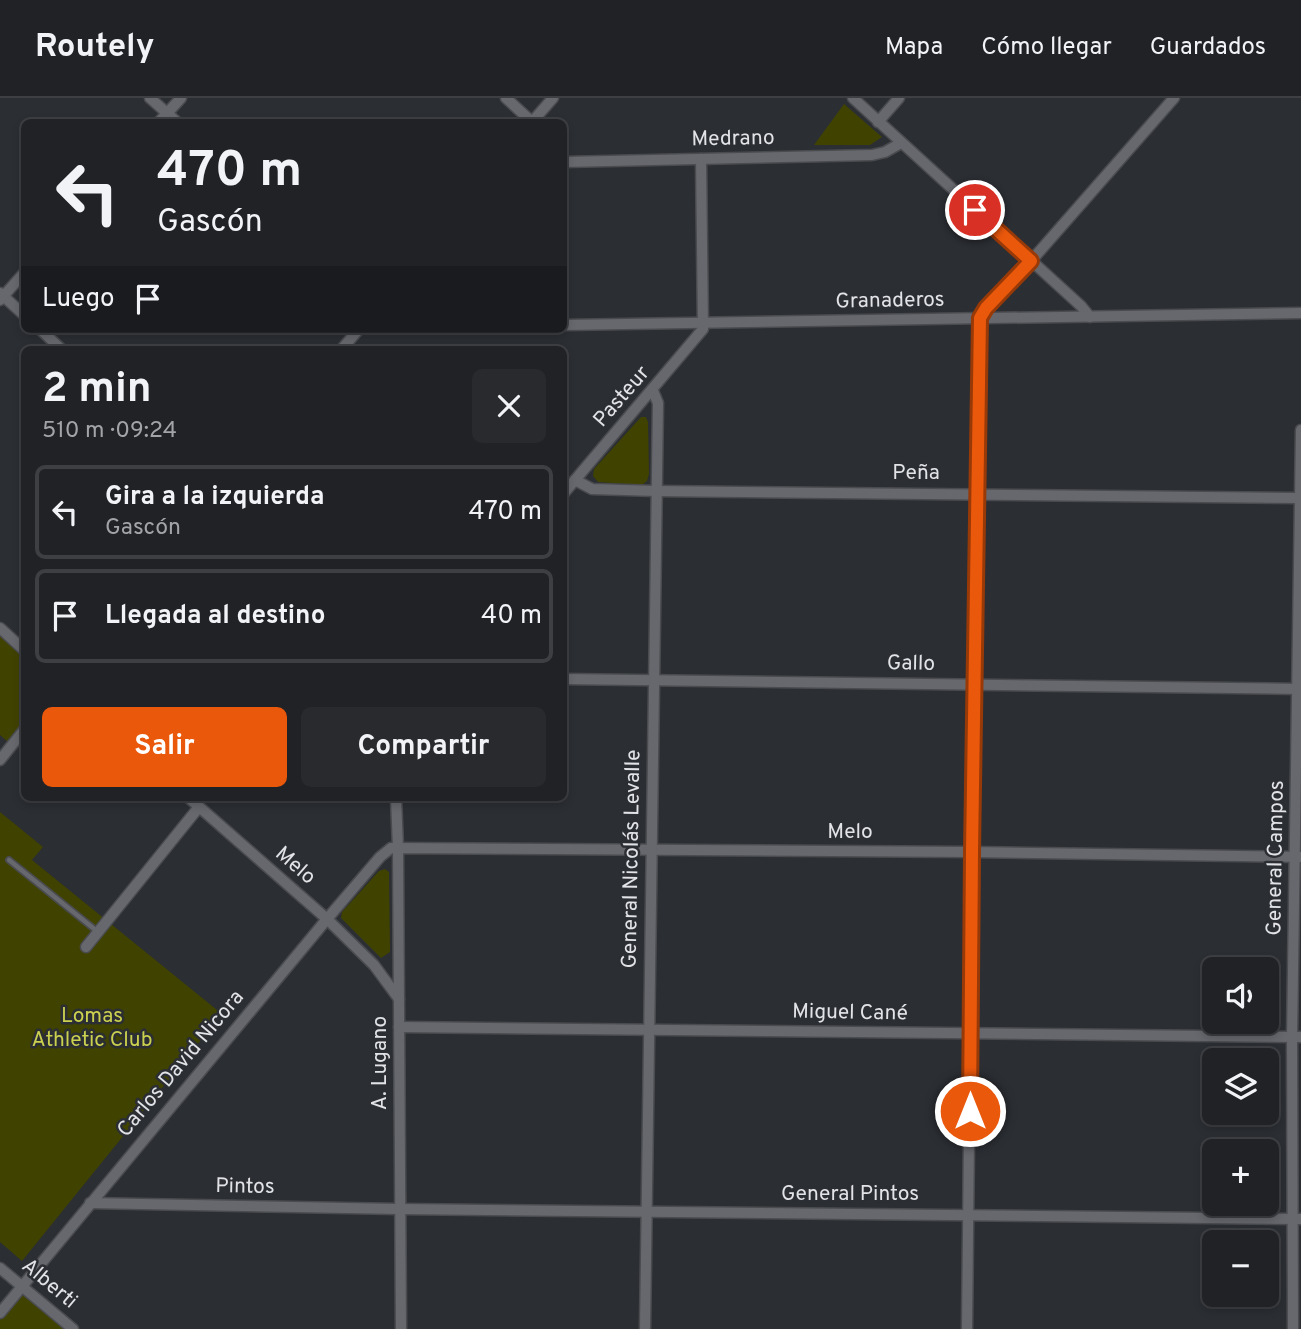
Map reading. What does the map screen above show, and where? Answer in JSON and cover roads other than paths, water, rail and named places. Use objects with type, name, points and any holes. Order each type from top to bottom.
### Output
[{"type":"street","points":[[150,98],[174,119]]},
{"type":"street","points":[[162,119],[181,98]]},
{"type":"street","points":[[506,98],[529,119]]},
{"type":"street","points":[[534,119],[552,98]]},
{"type":"street","points":[[853,98],[1090,317]]},
{"type":"street","points":[[878,122],[899,98]]},
{"type":"street","points":[[967,1329],[980,318],[986,308],[1031,261],[1174,98]]},
{"type":"street","name":"Medrano","points":[[567,162],[872,155],[901,144]]},
{"type":"street","points":[[701,159],[704,324]]},
{"type":"street","points":[[21,276],[1,296],[21,313]]},
{"type":"street","name":"Granaderos","points":[[567,325],[1301,313]]},
{"type":"street","name":"Pasteur","points":[[567,489],[699,336],[704,324]]},
{"type":"street","points":[[44,333],[58,346]]},
{"type":"street","name":"General Nicolás Levalle","points":[[645,1329],[658,403],[653,391]]},
{"type":"street","name":"General Campos","points":[[1293,1329],[1297,1219],[1301,429]]},
{"type":"street","name":"Peña","points":[[575,480],[592,489],[656,491],[978,492],[1301,498]]},
{"type":"street","points":[[0,628],[21,647]]},
{"type":"street","name":"Gallo","points":[[567,679],[1299,689]]},
{"type":"street","points":[[0,760],[21,734]]},
{"type":"street","name":"Melo","points":[[192,801],[327,919],[374,965],[400,999]]},
{"type":"street","name":"A. Lugano","points":[[396,801],[401,1329]]},
{"type":"street","points":[[86,947],[199,807]]},
{"type":"street","name":"Melo","points":[[398,847],[1298,857]]},
{"type":"street","name":"Carlos David Nicora","points":[[0,1313],[327,919],[380,857],[391,848],[398,847]]},
{"type":"street","name":"Miguel Cané","points":[[399,1027],[1297,1037]]},
{"type":"street","name":"Pintos","points":[[90,1203],[399,1209]]},
{"type":"street","name":"General Pintos","points":[[399,1209],[1297,1219]]},
{"type":"street","name":"Alberti","points":[[0,1268],[73,1329]]},
{"type":"lane","points":[[9,860],[98,932]]},
{"type":"park label","name":"Lomas Athletic Club","points":[[92,1028]]}]
